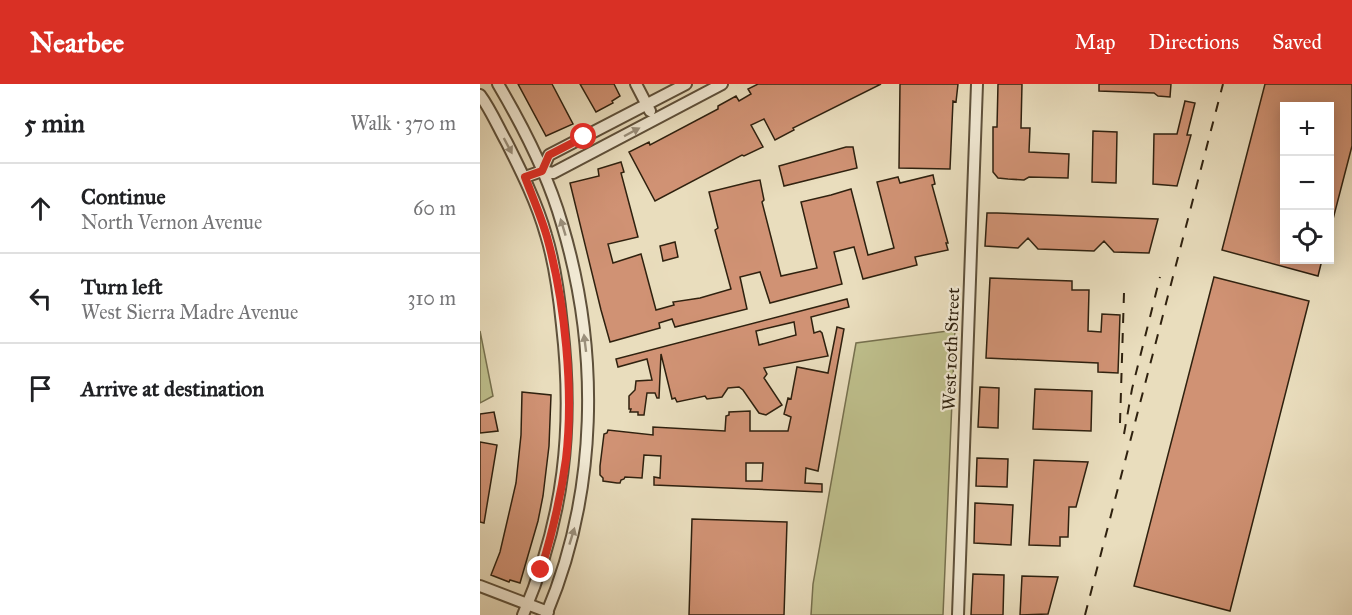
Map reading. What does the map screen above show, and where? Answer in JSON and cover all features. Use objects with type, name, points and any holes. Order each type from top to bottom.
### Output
[{"type":"street","points":[[480,586],[547,613],[577,521],[585,455],[588,371],[574,266],[562,222],[542,171],[525,133],[498,84]]},
{"type":"street","points":[[636,84],[655,119]]},
{"type":"street","points":[[542,171],[549,155],[686,84]]},
{"type":"street","points":[[525,177],[542,171],[553,173],[722,84]]},
{"type":"street","name":"West 10th Street","points":[[958,615],[977,84]]},
{"type":"street","points":[[480,95],[525,177],[547,236],[558,287],[568,388],[566,458],[552,534],[523,615]]},
{"type":"green space","points":[[955,330],[943,615],[811,615],[813,584],[856,343]]},
{"type":"green space","points":[[480,331],[493,396],[480,403]]},
{"type":"building","points":[[518,84],[552,84],[573,124],[546,136]]},
{"type":"building","points":[[580,84],[614,84],[620,96],[612,101],[613,103],[596,112]]},
{"type":"building","points":[[758,84],[881,84],[793,128],[794,130],[775,140],[764,119],[751,125],[763,147],[742,155],[655,201],[629,152],[649,142],[650,145],[718,109],[718,106],[736,96],[739,101],[751,94],[748,89]]},
{"type":"building","points":[[900,84],[958,84],[956,102],[953,101],[950,169],[899,168]]},
{"type":"building","points":[[998,84],[1022,84],[1021,128],[1030,128],[1029,152],[1069,154],[1068,178],[1008,179],[998,178],[993,172],[993,127],[997,127]]},
{"type":"building","points":[[1099,84],[1171,84],[1170,97],[1158,96],[1154,93],[1099,91]]},
{"type":"building","points":[[1265,84],[1352,84],[1352,146],[1334,215],[1334,102],[1280,102],[1280,264],[1321,264],[1318,276],[1222,250]]},
{"type":"building","points":[[1185,101],[1195,103],[1187,135],[1191,135],[1177,186],[1153,184],[1154,134],[1177,134]]},
{"type":"building","points":[[1093,131],[1117,132],[1116,183],[1092,182]]},
{"type":"building","points":[[853,147],[857,168],[784,186],[779,166]]},
{"type":"building","points":[[621,162],[624,172],[621,173],[638,237],[608,244],[613,263],[641,254],[656,310],[674,305],[673,302],[700,298],[731,289],[715,230],[718,228],[709,192],[754,181],[760,180],[764,200],[762,202],[781,276],[817,268],[801,202],[851,189],[868,255],[894,248],[877,182],[898,177],[900,183],[933,175],[935,184],[932,185],[948,250],[915,257],[917,265],[863,279],[854,247],[834,252],[842,284],[770,303],[760,272],[740,277],[747,309],[675,327],[672,319],[659,323],[660,328],[610,342],[570,183],[599,176],[598,169]]},
{"type":"building","points":[[987,213],[1158,219],[1149,253],[1114,252],[1104,241],[1094,251],[1038,249],[1028,238],[1018,248],[985,246]]},
{"type":"building","points":[[675,242],[678,257],[663,261],[660,246]]},
{"type":"building","points":[[1214,277],[1309,301],[1230,611],[1134,586]]},
{"type":"building","points":[[990,278],[1072,281],[1072,290],[1089,290],[1088,331],[1101,332],[1102,314],[1120,315],[1118,373],[1098,372],[1098,363],[986,358]]},
{"type":"building","points":[[847,299],[849,307],[811,317],[814,333],[820,331],[822,333],[828,356],[764,368],[767,374],[764,378],[782,405],[766,415],[759,413],[739,387],[728,388],[722,397],[707,399],[705,396],[677,402],[675,398],[672,399],[661,354],[659,398],[655,393],[647,393],[644,415],[638,415],[638,412],[630,412],[629,396],[635,390],[636,381],[652,380],[647,359],[618,367],[616,359]],"holes":[[[794,322],[796,335],[759,345],[756,331]]]},
{"type":"building","points":[[837,327],[844,329],[818,471],[806,468],[805,483],[822,484],[822,492],[654,485],[654,477],[660,478],[661,456],[644,455],[642,478],[625,477],[617,483],[603,481],[600,475],[604,434],[608,430],[653,435],[653,427],[725,431],[726,416],[729,412],[750,411],[750,431],[788,431],[791,417],[784,414],[788,398],[791,399],[797,367],[828,373]],"holes":[[[746,463],[763,463],[762,481],[746,481]]]},
{"type":"building","points":[[980,387],[999,388],[998,428],[978,427]]},
{"type":"building","points":[[1035,389],[1092,391],[1091,431],[1033,429]]},
{"type":"building","points":[[522,392],[551,395],[549,446],[543,496],[520,583],[510,580],[509,582],[491,575],[500,552],[516,483],[521,435]]},
{"type":"building","points":[[494,412],[498,431],[480,433],[480,414]]},
{"type":"building","points":[[480,442],[497,445],[484,523],[480,522]]},
{"type":"building","points":[[977,458],[1008,459],[1007,487],[976,486]]},
{"type":"building","points":[[1034,460],[1088,462],[1076,507],[1069,507],[1068,537],[1060,537],[1060,546],[1029,545]]},
{"type":"building","points":[[975,503],[1013,505],[1011,545],[974,543]]},
{"type":"building","points":[[692,519],[787,522],[784,615],[689,615]]},
{"type":"building","points":[[973,574],[1004,575],[1003,615],[971,615]]},
{"type":"building","points":[[1022,576],[1058,577],[1048,614],[1020,615]]},
{"type":"railway","points":[[1085,615],[1223,84]]},
{"type":"railway","points":[[1124,434],[1132,389],[1160,277]]},
{"type":"railway","points":[[1120,423],[1124,293]]},
{"type":"route","points":[[541,570],[552,534],[566,458],[568,388],[558,287],[547,236],[525,177],[542,171],[549,155],[584,137]]}]
